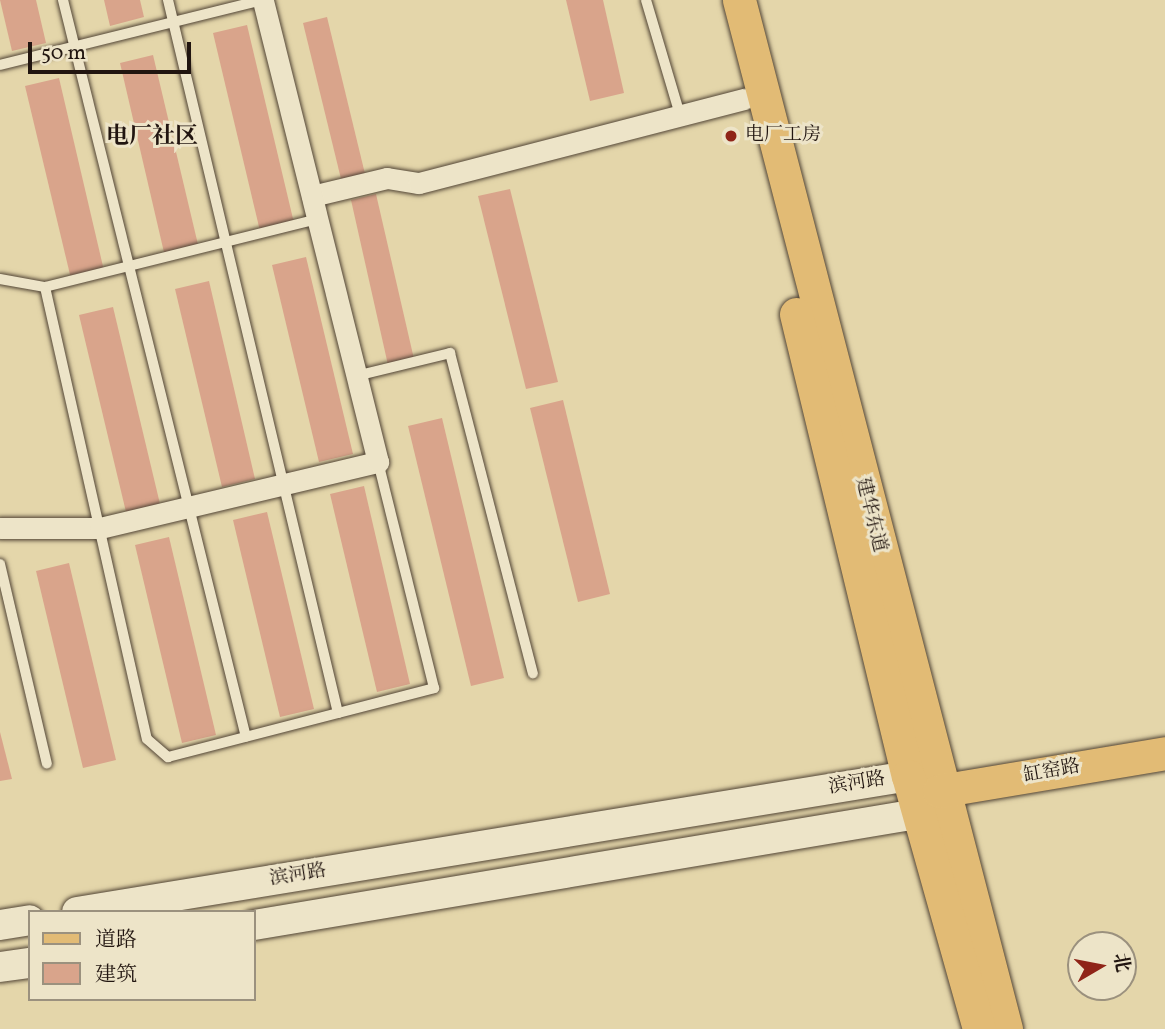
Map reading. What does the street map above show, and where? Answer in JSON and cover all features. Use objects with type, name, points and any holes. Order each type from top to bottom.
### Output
[{"type":"main road","name":"建华东道","points":[[715,0],[744,99],[908,776],[929,802],[1006,1029]]},
{"type":"main road","name":"建华东道","points":[[739,0],[929,802],[979,1029]]},
{"type":"main road","name":"缸窑路","points":[[929,802],[1165,753]]},
{"type":"main road","name":"滨河路","points":[[88,910],[908,776]]},
{"type":"main road","name":"滨河路","points":[[256,925],[929,802]]},
{"type":"main road","points":[[0,925],[28,920]]},
{"type":"main road","points":[[0,967],[28,963]]},
{"type":"street","points":[[0,528],[100,528],[378,461],[263,0]]},
{"type":"street","points":[[312,196],[387,178],[419,183],[744,99]]},
{"type":"lane","points":[[63,0],[246,737]]},
{"type":"lane","points":[[168,0],[338,713]]},
{"type":"lane","points":[[0,65],[263,0]]},
{"type":"lane","points":[[646,0],[680,116]]},
{"type":"lane","points":[[0,279],[45,287],[318,219]]},
{"type":"lane","points":[[45,287],[148,739],[168,757],[434,688],[378,461]]},
{"type":"lane","points":[[356,376],[450,353],[533,673]]},
{"type":"lane","points":[[0,564],[47,764]]},
{"type":"building","points":[[0,0],[36,0],[46,43],[12,51]]},
{"type":"building","points":[[104,0],[140,0],[144,17],[110,26]]},
{"type":"building","points":[[566,0],[603,0],[624,93],[590,101]]},
{"type":"building","points":[[327,17],[366,178],[342,183],[303,23]]},
{"type":"building","points":[[247,25],[294,223],[260,231],[213,33]]},
{"type":"building","points":[[153,55],[200,253],[166,261],[120,63]]},
{"type":"building","points":[[59,78],[105,275],[72,283],[25,86]]},
{"type":"building","points":[[510,189],[558,382],[526,389],[478,196]]},
{"type":"building","points":[[376,194],[414,359],[388,365],[351,200]]},
{"type":"building","points":[[306,257],[353,454],[319,462],[272,265]]},
{"type":"building","points":[[209,281],[255,479],[222,487],[175,289]]},
{"type":"building","points":[[113,307],[160,504],[126,512],[79,315]]},
{"type":"building","points":[[563,400],[610,594],[578,602],[530,408]]},
{"type":"building","points":[[442,418],[504,678],[471,686],[408,426]]},
{"type":"building","points":[[364,486],[410,684],[377,692],[330,494]]},
{"type":"building","points":[[267,512],[314,709],[280,717],[233,520]]},
{"type":"building","points":[[169,537],[216,735],[182,743],[135,545]]},
{"type":"building","points":[[69,563],[116,760],[83,768],[36,571]]},
{"type":"building","points":[[0,732],[12,779],[0,781]]},
{"type":"place","name":"电厂工房","points":[[731,136]]},
{"type":"district","name":"电厂社区","points":[[152,137]]}]
